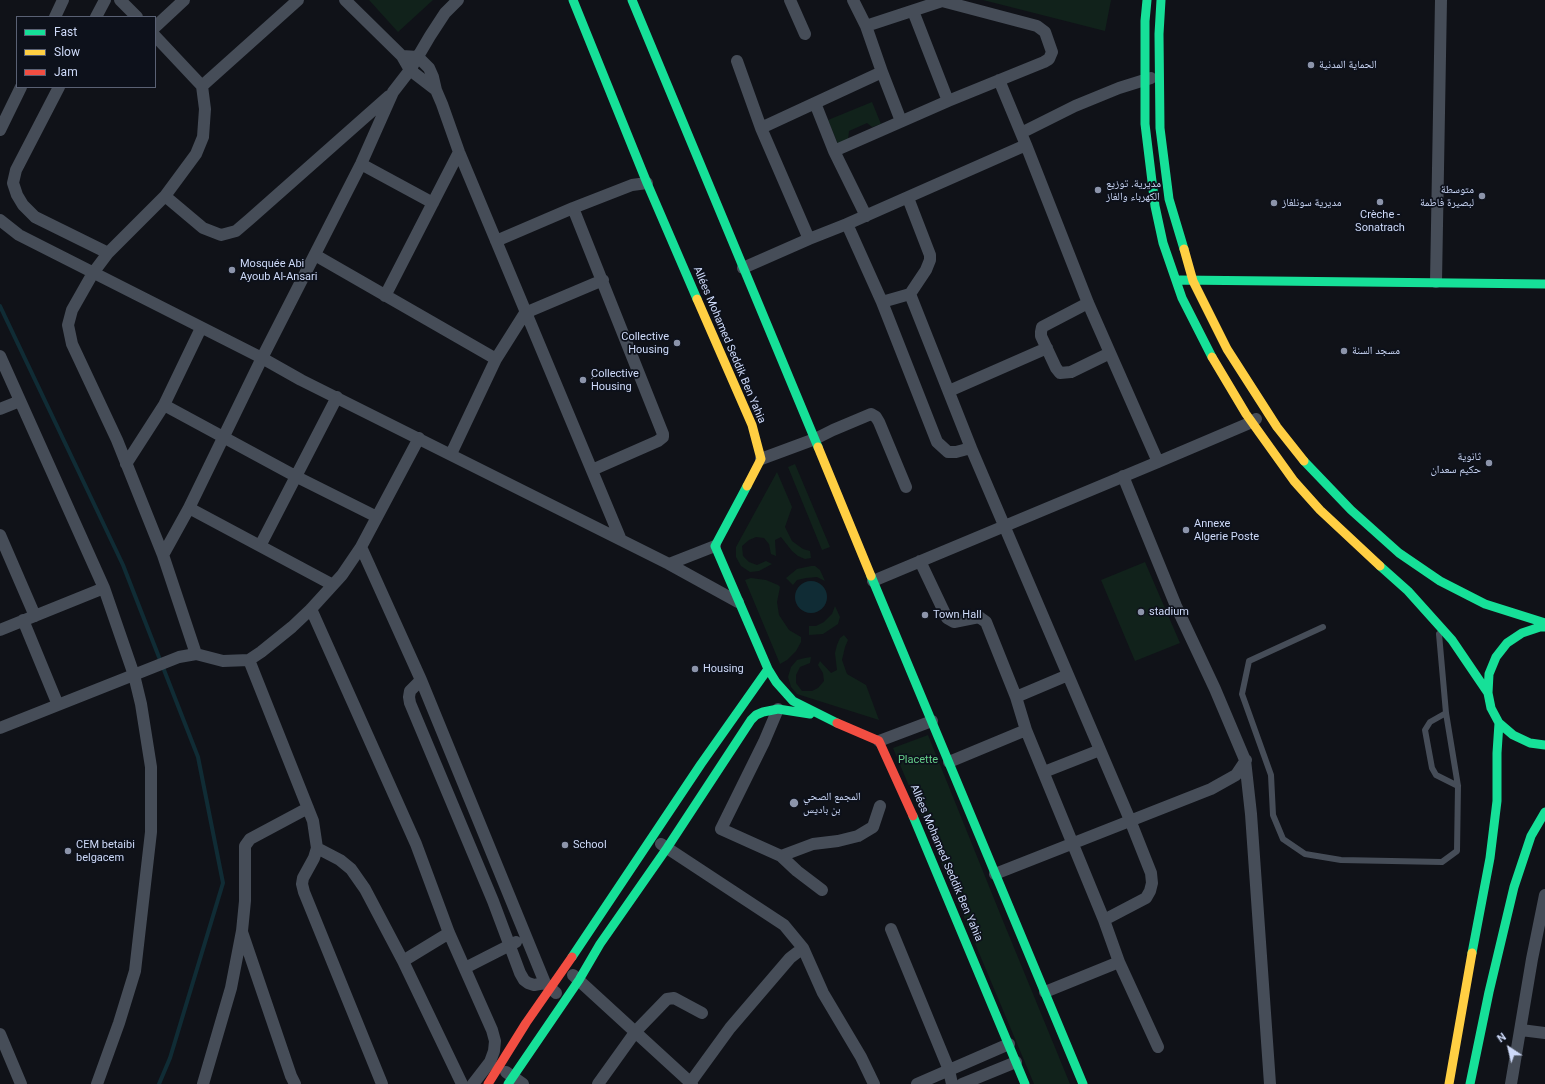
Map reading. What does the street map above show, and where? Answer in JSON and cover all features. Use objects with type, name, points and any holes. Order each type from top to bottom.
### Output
[{"type":"street","points":[[55,16],[63,0]]},
{"type":"street","points":[[97,16],[105,0]]},
{"type":"street","points":[[120,0],[135,16]]},
{"type":"street","points":[[156,26],[184,0]]},
{"type":"street","points":[[202,86],[298,0]]},
{"type":"street","points":[[345,0],[402,56],[410,70],[436,90]]},
{"type":"street","points":[[165,196],[203,228],[221,235],[236,231],[393,92],[410,70],[444,13],[458,0]]},
{"type":"street","name":"Allées Mohamed Seddik Ben Yahia","points":[[573,0],[647,183],[752,425],[761,459]]},
{"type":"street","points":[[632,0],[1083,1084]]},
{"type":"street","points":[[790,0],[805,34]]},
{"type":"street","points":[[853,0],[866,26],[882,72],[902,121]]},
{"type":"street","points":[[1147,0],[1145,124],[1155,206],[1164,243],[1182,298],[1203,341],[1252,422],[1294,481],[1320,510],[1408,591],[1452,640],[1488,693]]},
{"type":"street","points":[[1161,0],[1159,34],[1160,128],[1169,199],[1193,281],[1224,343],[1266,410],[1293,448],[1322,482],[1399,553],[1440,581],[1485,604],[1545,623]]},
{"type":"street","points":[[1436,282],[1441,0]]},
{"type":"street","points":[[834,151],[1049,59],[1052,52],[1045,32],[1038,26],[942,1],[866,26]]},
{"type":"street","points":[[913,11],[948,101]]},
{"type":"street","points":[[156,37],[202,86],[205,109],[203,137],[196,154],[165,196],[108,253],[93,273],[72,310],[68,325],[72,344],[117,440],[163,555],[196,654]]},
{"type":"street","points":[[402,56],[418,57],[429,68],[433,76],[436,90],[459,152],[621,540]]},
{"type":"street","points":[[737,61],[761,128],[809,239]]},
{"type":"street","points":[[761,128],[882,72]]},
{"type":"street","points":[[1021,133],[1075,106],[1145,79],[1160,77]]},
{"type":"street","points":[[999,80],[1088,302],[1158,462]]},
{"type":"street","points":[[0,130],[21,88]]},
{"type":"street","points":[[58,88],[16,170],[13,183],[16,196],[35,217],[108,253]]},
{"type":"street","points":[[163,555],[189,508],[262,358],[361,164],[393,92]]},
{"type":"street","points":[[814,103],[834,151],[866,216]]},
{"type":"street","points":[[743,268],[908,198],[1026,145]]},
{"type":"street","points":[[385,296],[459,152]]},
{"type":"street","points":[[361,164],[433,203]]},
{"type":"street","points":[[1150,171],[1165,169]]},
{"type":"street","points":[[496,241],[632,185],[647,183]]},
{"type":"street","points":[[882,302],[910,294],[926,270],[930,260],[930,255],[908,198]]},
{"type":"street","points":[[573,208],[603,280],[663,437],[658,441],[592,470]]},
{"type":"street","points":[[0,220],[19,235],[669,564],[738,602]]},
{"type":"street","points":[[847,224],[882,302],[937,442],[948,452],[956,452],[971,448]]},
{"type":"street","points":[[314,255],[496,359]]},
{"type":"street","points":[[451,454],[496,359],[525,312],[603,280]]},
{"type":"street","points":[[1176,280],[1545,284]]},
{"type":"street","points":[[910,294],[971,448],[1130,820],[1150,873],[1152,883],[1146,898],[1104,920]]},
{"type":"street","points":[[1088,302],[1042,327],[1041,336],[1056,368],[1060,373],[1064,374],[1110,353]]},
{"type":"street","points":[[126,464],[164,405],[202,328]]},
{"type":"street","points":[[949,392],[1047,348]]},
{"type":"street","points":[[0,356],[104,588],[134,675],[141,704],[151,767],[151,832],[135,971],[119,1023],[97,1084]]},
{"type":"street","points":[[260,546],[337,397]]},
{"type":"street","points":[[0,410],[20,401]]},
{"type":"street","points":[[164,405],[297,477],[377,517]]},
{"type":"street","points":[[873,581],[1252,422],[1266,410]]},
{"type":"street","points":[[669,564],[715,546],[761,459],[815,440],[840,426],[871,414],[874,415],[879,422],[906,487]]},
{"type":"street","points":[[0,728],[179,657],[196,654],[223,661],[249,660],[292,627],[311,609],[349,566],[361,548],[419,438]]},
{"type":"street","points":[[1123,476],[1176,606],[1248,759],[1270,1084]]},
{"type":"street","points":[[189,508],[333,585]]},
{"type":"street","points":[[0,536],[58,705]]},
{"type":"street","points":[[715,546],[768,670],[776,682],[793,701],[820,715],[879,741],[932,721]]},
{"type":"street","points":[[361,548],[421,680],[526,938],[548,986],[564,1000]]},
{"type":"street","points":[[920,561],[947,618],[954,622],[980,616],[986,622],[1016,697],[1026,730],[1104,920],[1119,962],[1158,1047]]},
{"type":"street","points":[[0,630],[104,588]]},
{"type":"street","points":[[311,609],[416,844],[449,933],[492,1030],[495,1041],[494,1051],[490,1062],[472,1084]]},
{"type":"street","points":[[1545,627],[1522,632],[1507,643],[1496,657],[1489,674],[1488,693],[1491,708],[1499,723],[1519,738],[1530,743],[1545,745]]},
{"type":"street","points":[[249,660],[314,821],[317,848],[314,858],[303,878],[302,884],[304,892],[382,1084]]},
{"type":"street","points":[[488,1084],[548,986],[565,967],[701,764],[768,670]]},
{"type":"street","points":[[1016,697],[1068,675]]},
{"type":"street","points":[[421,680],[410,691],[410,703],[493,901],[520,973],[524,980],[534,985],[548,986]]},
{"type":"street","points":[[511,1080],[579,980],[600,944],[667,848],[751,720],[756,715],[763,712],[778,709],[820,715]]},
{"type":"street","points":[[778,709],[764,742],[721,829],[781,856],[797,871],[822,890]]},
{"type":"street","points":[[1449,1084],[1478,916],[1490,858],[1497,801],[1497,753],[1499,723]]},
{"type":"street","points":[[949,762],[1026,730]]},
{"type":"street","name":"Allées Mohamed Seddik Ben Yahia","points":[[879,741],[902,790],[1025,1084]]},
{"type":"street","points":[[1044,772],[1100,750]]},
{"type":"street","points":[[996,874],[1212,789],[1236,775],[1248,759]]},
{"type":"street","points":[[781,856],[813,844],[838,841],[858,836],[873,827],[880,806]]},
{"type":"street","points":[[203,1084],[231,988],[242,931],[245,846],[250,839],[308,808]]},
{"type":"street","points":[[1470,1084],[1514,887],[1531,836],[1545,812]]},
{"type":"street","points":[[652,837],[784,925],[803,948],[823,993],[861,1057],[874,1084]]},
{"type":"street","points":[[1514,887],[1538,843]]},
{"type":"street","points":[[317,848],[340,860],[359,879],[403,961],[462,1084]]},
{"type":"street","points":[[1511,1084],[1532,959],[1545,895]]},
{"type":"street","points":[[607,904],[620,915]]},
{"type":"street","points":[[891,929],[948,1070],[952,1084]]},
{"type":"street","points":[[242,931],[290,1081]]},
{"type":"street","points":[[403,961],[449,933]]},
{"type":"street","points":[[465,968],[526,938]]},
{"type":"street","points":[[565,967],[691,1083],[730,1028],[790,958],[803,948]]},
{"type":"street","points":[[1045,992],[1119,962]]},
{"type":"street","points":[[598,1084],[636,1031],[667,999],[674,998],[702,1013]]},
{"type":"street","points":[[1521,1030],[1545,1033]]},
{"type":"street","points":[[0,1034],[21,1084]]},
{"type":"street","points":[[917,1084],[1009,1044]]},
{"type":"street","points":[[962,1084],[976,1081],[1016,1062]]},
{"type":"street","points":[[499,1067],[511,1080],[524,1084]]},
{"type":"lane","points":[[1323,627],[1248,661],[1242,694],[1271,775],[1273,815],[1283,839],[1305,854],[1341,860],[1442,862],[1457,851],[1458,786],[1446,713],[1438,625]]},
{"type":"lane","points":[[1446,713],[1430,722],[1425,730],[1432,768],[1436,775],[1458,786]]},
{"type":"green space","points":[[369,0],[433,0],[398,32]]},
{"type":"green space","points":[[983,0],[1111,0],[1105,31]]},
{"type":"green space","points":[[872,102],[881,124],[872,127],[867,123],[849,131],[848,140],[838,144],[828,120]]},
{"type":"green space","points":[[795,464],[830,547],[822,550],[788,467]]},
{"type":"green space","points":[[777,472],[792,507],[785,527],[792,541],[803,549],[810,551],[811,558],[805,559],[798,556],[781,537],[775,540],[776,556],[771,554],[769,544],[764,538],[756,537],[749,540],[742,546],[743,556],[749,562],[757,565],[766,561],[772,564],[759,571],[750,572],[741,566],[736,557],[736,547]]},
{"type":"green space","name":"stadium","points":[[1145,562],[1180,643],[1135,661],[1101,580]]},
{"type":"green space","points":[[815,566],[820,570],[825,581],[817,577],[806,578],[797,580],[793,585],[786,578],[797,569]]},
{"type":"green space","points":[[751,578],[766,580],[780,587],[777,602],[779,615],[789,630],[801,637],[801,642],[796,651],[787,660],[780,664],[745,580]]},
{"type":"green space","points":[[835,606],[840,617],[838,624],[823,634],[809,635],[809,626],[816,626],[824,622],[832,614]]},
{"type":"green space","points":[[844,635],[848,640],[842,660],[847,674],[866,685],[879,720],[797,694],[791,687],[788,677],[791,667],[797,660],[811,657],[810,663],[800,667],[796,675],[796,683],[802,691],[812,691],[818,688],[824,681],[823,673],[818,665],[820,661],[831,673],[837,670],[835,653],[840,638]]},
{"type":"green space","name":"Placette","points":[[928,735],[1070,1084],[1034,1084],[893,748]]},
{"type":"water","points":[[811,581],[822,586],[827,597],[822,608],[811,613],[800,608],[795,597],[800,586]]},
{"type":"waterway","points":[[0,306],[123,565],[198,757],[223,883],[170,1058],[159,1084]]},
{"type":"traffic: fast","points":[[573,0],[647,183],[697,299]]},
{"type":"traffic: fast","points":[[632,0],[818,447]]},
{"type":"traffic: fast","points":[[1147,0],[1145,21],[1145,124],[1155,206],[1163,243],[1182,298],[1212,357]]},
{"type":"traffic: fast","points":[[1161,0],[1159,34],[1160,128],[1169,199],[1184,249]]},
{"type":"traffic: fast","points":[[1180,280],[1545,284]]},
{"type":"traffic: fast","points":[[1304,461],[1351,510],[1399,553],[1440,581],[1485,604],[1545,623]]},
{"type":"traffic: fast","points":[[747,486],[715,546],[768,669],[776,682],[793,701],[837,723]]},
{"type":"traffic: fast","points":[[1380,566],[1408,591],[1452,640],[1488,693]]},
{"type":"traffic: fast","points":[[871,576],[1083,1084]]},
{"type":"traffic: fast","points":[[1545,627],[1540,627],[1522,633],[1507,643],[1496,657],[1489,674],[1488,693],[1491,708],[1499,723],[1513,735],[1530,743],[1545,745]]},
{"type":"traffic: fast","points":[[572,957],[701,764],[768,669]]},
{"type":"traffic: fast","points":[[508,1084],[579,980],[600,944],[667,848],[751,720],[756,715],[763,712],[778,709],[810,714]]},
{"type":"traffic: fast","points":[[1472,953],[1490,858],[1497,801],[1497,753],[1499,723]]},
{"type":"traffic: fast","points":[[1470,1084],[1489,992],[1514,887],[1531,836],[1545,812]]},
{"type":"traffic: fast","points":[[913,816],[1025,1084]]},
{"type":"traffic: slow","points":[[1184,249],[1193,281],[1227,349],[1277,427],[1304,461]]},
{"type":"traffic: slow","points":[[697,299],[752,425],[761,459],[747,486]]},
{"type":"traffic: slow","points":[[1212,357],[1246,414],[1294,481],[1320,510],[1380,566]]},
{"type":"traffic: slow","points":[[818,447],[871,576]]},
{"type":"traffic: slow","points":[[1449,1084],[1472,953]]},
{"type":"traffic: jam","points":[[837,723],[879,741],[913,816]]},
{"type":"traffic: jam","points":[[488,1084],[526,1023],[572,957]]},
{"type":"place","name":"الحماية المدنية","points":[[1311,65]]},
{"type":"place","name":"مديرية. توزيع الكهرباء والغاز","points":[[1098,190]]},
{"type":"place","name":"متوسطة لبصيرة فاطمة","points":[[1482,196]]},
{"type":"place","name":"Crèche - Sonatrach","points":[[1380,202]]},
{"type":"place","name":"مديرية سونلغاز","points":[[1274,203]]},
{"type":"place","name":"Mosquée Abi Ayoub Al-Ansari","points":[[232,270]]},
{"type":"place","name":"Collective Housing","points":[[677,343]]},
{"type":"place","name":"مسجد السنة","points":[[1344,351]]},
{"type":"place","name":"ِCollective Housing","points":[[583,380]]},
{"type":"place","name":"ثانوية حكيم سعدان","points":[[1489,463]]},
{"type":"place","name":"Annexe Algerie Poste","points":[[1186,530]]},
{"type":"place","name":"stadium","points":[[1141,612]]},
{"type":"place","name":"Town Hall","points":[[925,615]]},
{"type":"place","name":"Housing","points":[[695,669]]},
{"type":"place","name":"المجمع الصحي بن باديس","points":[[794,803]]},
{"type":"place","name":"School","points":[[565,845]]},
{"type":"place","name":"CEM betaibi belgacem","points":[[68,851]]}]
